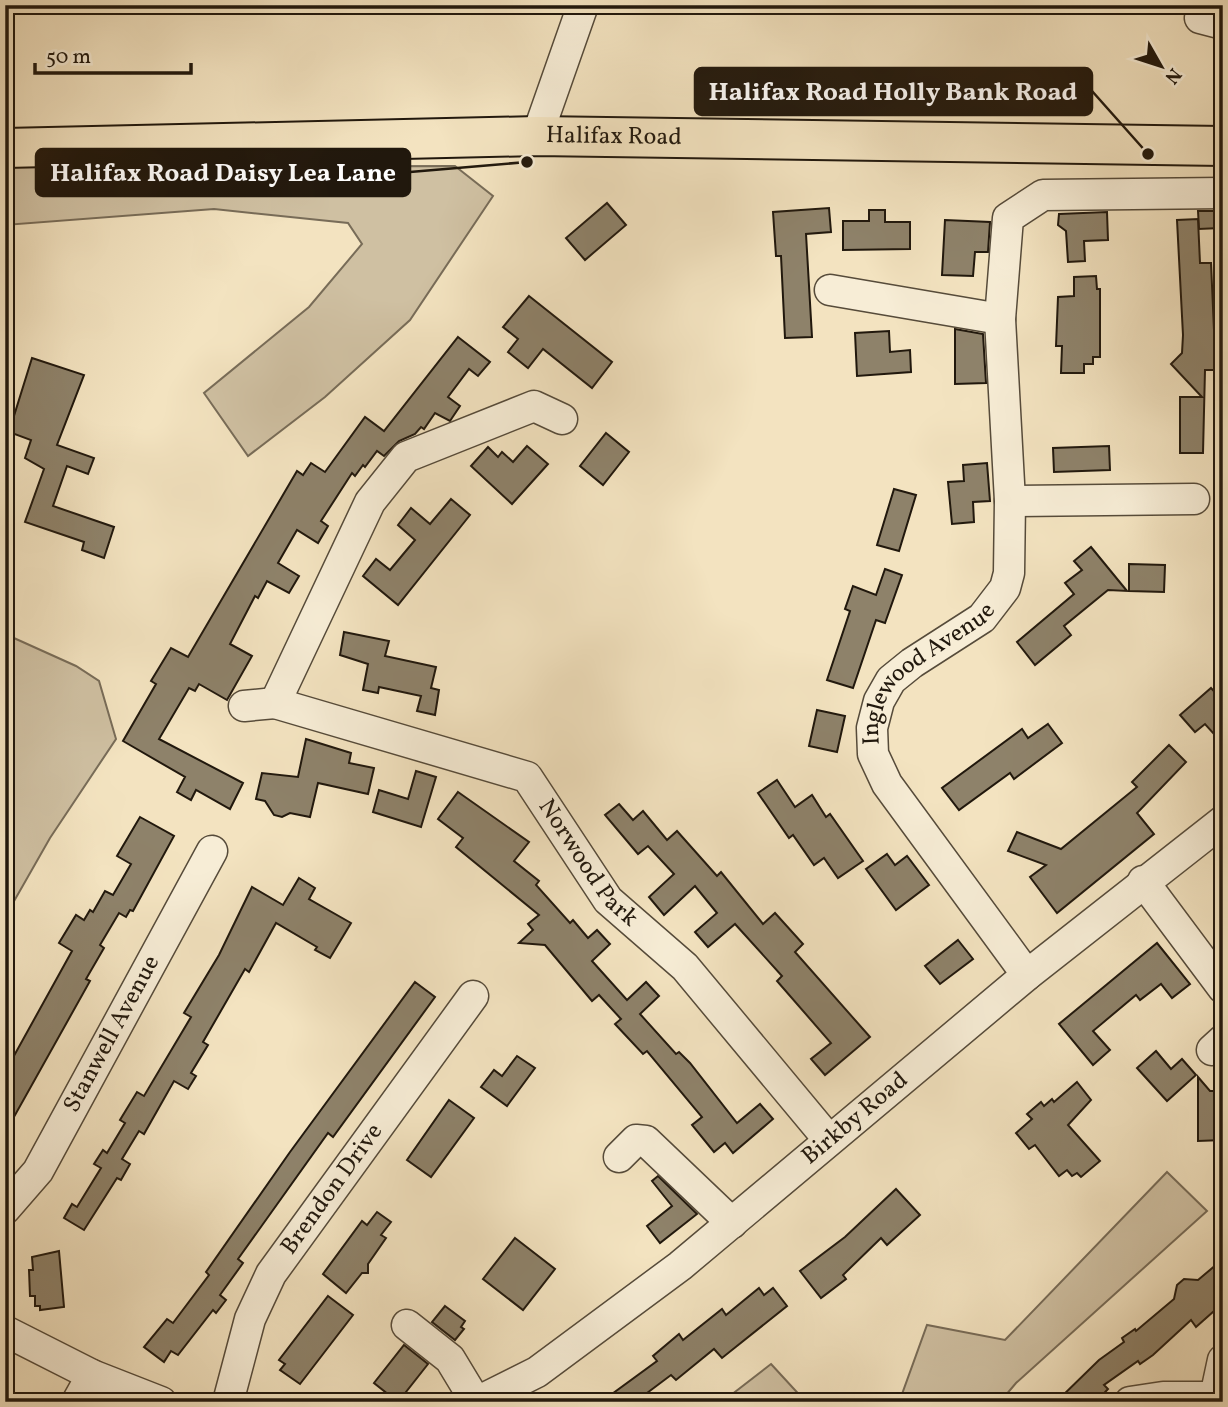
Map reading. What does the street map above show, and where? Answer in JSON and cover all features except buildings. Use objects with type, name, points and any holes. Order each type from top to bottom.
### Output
[{"type":"highway","name":"Halifax Road","points":[[5,148],[537,136],[1223,146]]},
{"type":"street","points":[[537,136],[575,8]]},
{"type":"street","name":"Inglewood Avenue","points":[[1027,975],[887,784],[873,754],[872,728],[879,701],[891,680],[982,618],[1005,588],[1010,501],[1000,319],[1008,218],[1043,195],[1223,193]]},
{"type":"street","points":[[830,290],[1000,319]]},
{"type":"street","points":[[275,703],[370,502],[406,457],[534,406],[562,419]]},
{"type":"street","points":[[1010,501],[1194,499]]},
{"type":"street","name":"Norwood Park","points":[[244,706],[275,703],[527,777],[608,900],[685,967],[829,1140]]},
{"type":"street","name":"Birkby Road","points":[[477,1402],[537,1372],[732,1223],[1027,975],[1143,881],[1223,821]]},
{"type":"street","name":"Stanwell Avenue","points":[[5,1209],[38,1171],[212,851]]},
{"type":"street","points":[[1143,881],[1223,988]]},
{"type":"street","name":"Brendon Drive","points":[[228,1402],[250,1319],[271,1274],[473,996]]},
{"type":"street","points":[[619,1157],[630,1144],[642,1139],[732,1223]]},
{"type":"street","points":[[407,1325],[450,1359],[477,1402]]},
{"type":"street","points":[[5,1331],[92,1375],[160,1402]]},
{"type":"street","points":[[1130,1402],[1163,1396],[1214,1399],[1223,1360]]},
{"type":"street","points":[[77,1402],[92,1375]]},
{"type":"shaded area","points":[[455,166],[493,196],[410,320],[325,397],[248,456],[204,393],[309,307],[362,244],[348,223],[214,209],[5,225],[5,167]]},
{"type":"shaded area","points":[[5,634],[76,666],[99,681],[116,739],[50,838],[5,917]]},
{"type":"shaded area","points":[[1167,1172],[1207,1211],[1016,1383],[1000,1402],[846,1402],[902,1394],[927,1325],[1005,1340]]},
{"type":"shaded area","points":[[771,1364],[806,1402],[722,1402]]},
{"type":"place","name":"Halifax Road Holly Bank Road","points":[[1148,154]]},
{"type":"place","name":"Halifax Road Daisy Lea Lane","points":[[527,162]]}]
